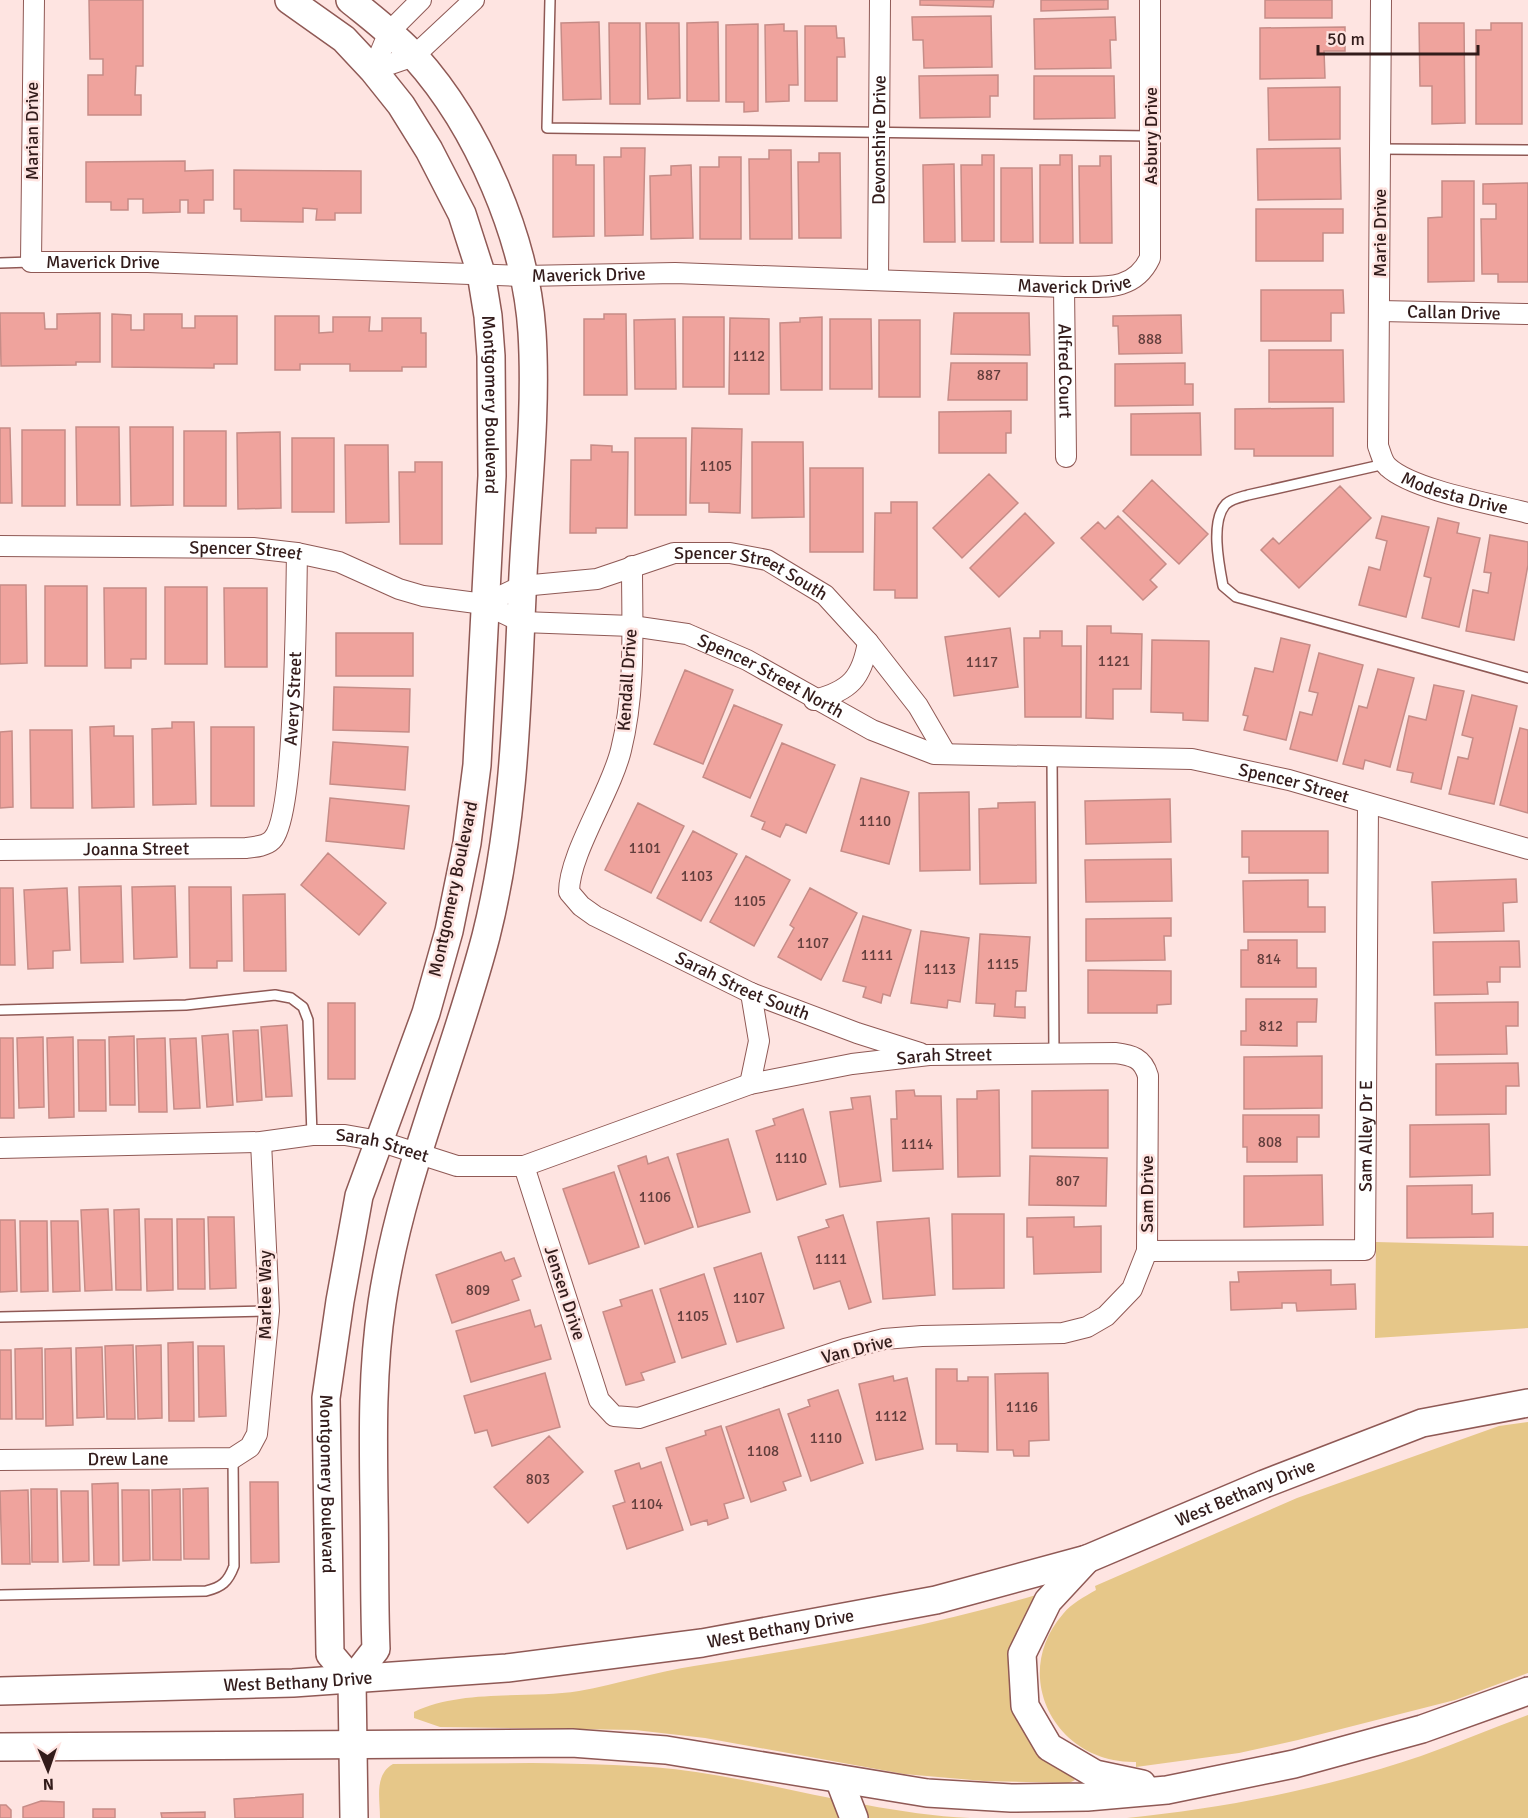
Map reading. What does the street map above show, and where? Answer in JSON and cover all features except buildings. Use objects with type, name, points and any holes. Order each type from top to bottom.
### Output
[{"type":"street","name":"Marian Drive","points":[[31,262],[34,0]]},
{"type":"street","name":"Montgomery Boulevard","points":[[289,0],[344,39],[373,70],[401,105],[446,180],[462,214],[481,273],[488,316],[491,356],[492,476],[477,765],[467,843],[449,931],[426,1013],[359,1196],[326,1398],[330,1654],[352,1680]]},
{"type":"street","points":[[350,0],[414,56],[443,91],[481,159],[509,222],[524,276],[532,332],[530,478],[522,586],[514,770],[504,844],[487,933],[464,1015],[416,1154],[382,1301],[372,1398],[376,1649],[352,1680],[354,1818]]},
{"type":"street","points":[[373,70],[389,32],[421,0]]},
{"type":"street","name":"Devonshire Drive","points":[[878,280],[880,0]]},
{"type":"street","name":"Asbury Drive","points":[[1144,271],[1150,258],[1152,237],[1150,0]]},
{"type":"street","name":"Marie Drive","points":[[1381,0],[1378,446],[1385,464]]},
{"type":"street","points":[[373,70],[414,56],[461,4]]},
{"type":"street","name":"Maverick Drive","points":[[31,262],[148,262],[524,276],[675,273],[1064,287],[1122,285],[1137,278],[1144,271]]},
{"type":"street","name":"Alfred Court","points":[[1064,287],[1066,457]]},
{"type":"street","name":"Callan Drive","points":[[1380,310],[1528,314]]},
{"type":"street","name":"Modesta Drive","points":[[1385,464],[1397,474],[1419,483],[1528,513]]},
{"type":"street","name":"Spencer Street","points":[[0,546],[253,548],[297,553],[339,562],[399,589],[423,596],[484,604]]},
{"type":"street","name":"Avery Street","points":[[273,840],[280,824],[284,805],[293,711],[297,553]]},
{"type":"street","name":"Spencer Street South","points":[[484,604],[522,586],[597,579],[674,554],[730,553],[766,560],[825,595],[868,642],[918,706],[946,754]]},
{"type":"street","name":"Kendall Drive","points":[[569,892],[572,872],[614,775],[621,749],[629,696],[632,566]]},
{"type":"street","name":"Spencer Street North","points":[[484,604],[522,622],[632,626],[687,634],[747,660],[814,700],[872,730],[934,754],[1052,757]]},
{"type":"street","points":[[814,700],[835,694],[853,682],[864,663],[868,642]]},
{"type":"street","name":"Spencer Street","points":[[1052,757],[1192,759],[1289,780],[1528,849]]},
{"type":"street","name":"Sam Alley Dr E","points":[[1147,1251],[1365,1251],[1368,804]]},
{"type":"street","name":"Joanna Street","points":[[0,850],[246,848],[261,846],[273,840]]},
{"type":"street","name":"Sarah Street South","points":[[569,892],[581,906],[595,916],[751,993],[857,1033],[928,1055]]},
{"type":"street","points":[[750,1084],[759,1041],[751,993]]},
{"type":"street","name":"Sarah Street","points":[[0,1148],[261,1142],[312,1135],[345,1135],[379,1141],[457,1166],[524,1166],[750,1084],[852,1064],[928,1055],[1115,1053],[1130,1055],[1140,1060]]},
{"type":"street","name":"Sam Drive","points":[[1106,1316],[1132,1289],[1147,1251],[1148,1076],[1140,1060]]},
{"type":"street","name":"Marlee Way","points":[[233,1458],[250,1447],[257,1434],[269,1311],[261,1142]]},
{"type":"street","name":"Jensen Drive","points":[[524,1166],[599,1400],[614,1416]]},
{"type":"street","name":"Van Drive","points":[[614,1416],[639,1418],[845,1348],[884,1339],[922,1335],[1063,1334],[1087,1327],[1106,1316]]},
{"type":"street","name":"West Bethany Drive","points":[[0,1690],[352,1680],[507,1668],[702,1643],[936,1600],[1087,1559],[1264,1484],[1422,1423],[1528,1403]]},
{"type":"street","name":"Drew Lane","points":[[0,1460],[233,1458]]},
{"type":"street","points":[[1087,1559],[1048,1601],[1022,1654],[1025,1706],[1049,1747],[1095,1774],[1167,1790]]},
{"type":"street","points":[[0,1747],[572,1743],[632,1745],[927,1792],[1011,1798],[1087,1797],[1167,1790],[1294,1764],[1422,1729],[1528,1691]]},
{"type":"street","points":[[839,1779],[854,1818]]},
{"type":"street","points":[[991,1818],[1011,1798]]},
{"type":"lane","points":[[550,0],[547,128],[1152,136]]},
{"type":"lane","points":[[1379,149],[1528,150]]},
{"type":"lane","points":[[0,263],[31,262]]},
{"type":"lane","points":[[1385,464],[1248,495],[1227,502],[1219,516],[1218,554],[1223,586],[1236,597],[1528,678]]},
{"type":"lane","points":[[1052,757],[1054,1054]]},
{"type":"lane","points":[[0,1010],[186,1005],[275,995],[291,998],[303,1007],[308,1020],[312,1135]]},
{"type":"lane","points":[[0,1317],[269,1311]]},
{"type":"lane","points":[[0,1595],[206,1591],[220,1587],[229,1578],[234,1566],[233,1458]]},
{"type":"shaded area","points":[[1376,1242],[1528,1246],[1528,1328],[1375,1338]]},
{"type":"shaded area","points":[[1528,1422],[1528,1673],[1455,1700],[1298,1740],[1239,1753],[1136,1767],[1136,1762],[1108,1759],[1083,1748],[1064,1732],[1049,1712],[1041,1689],[1040,1664],[1047,1638],[1063,1614],[1078,1600],[1096,1590],[1095,1586],[1297,1498],[1499,1426]]},
{"type":"shaded area","points":[[1036,1595],[1011,1652],[1011,1694],[1018,1720],[1032,1744],[1075,1780],[1069,1783],[984,1781],[904,1774],[705,1738],[635,1730],[440,1727],[414,1718],[414,1712],[452,1700],[579,1691],[679,1669],[909,1627]]},
{"type":"shaded area","points":[[1528,1715],[1528,1818],[1127,1818],[1202,1809],[1349,1778],[1421,1756]]},
{"type":"shaded area","points":[[531,1763],[675,1769],[901,1811],[970,1818],[380,1818],[379,1788],[383,1774],[393,1764]]}]
